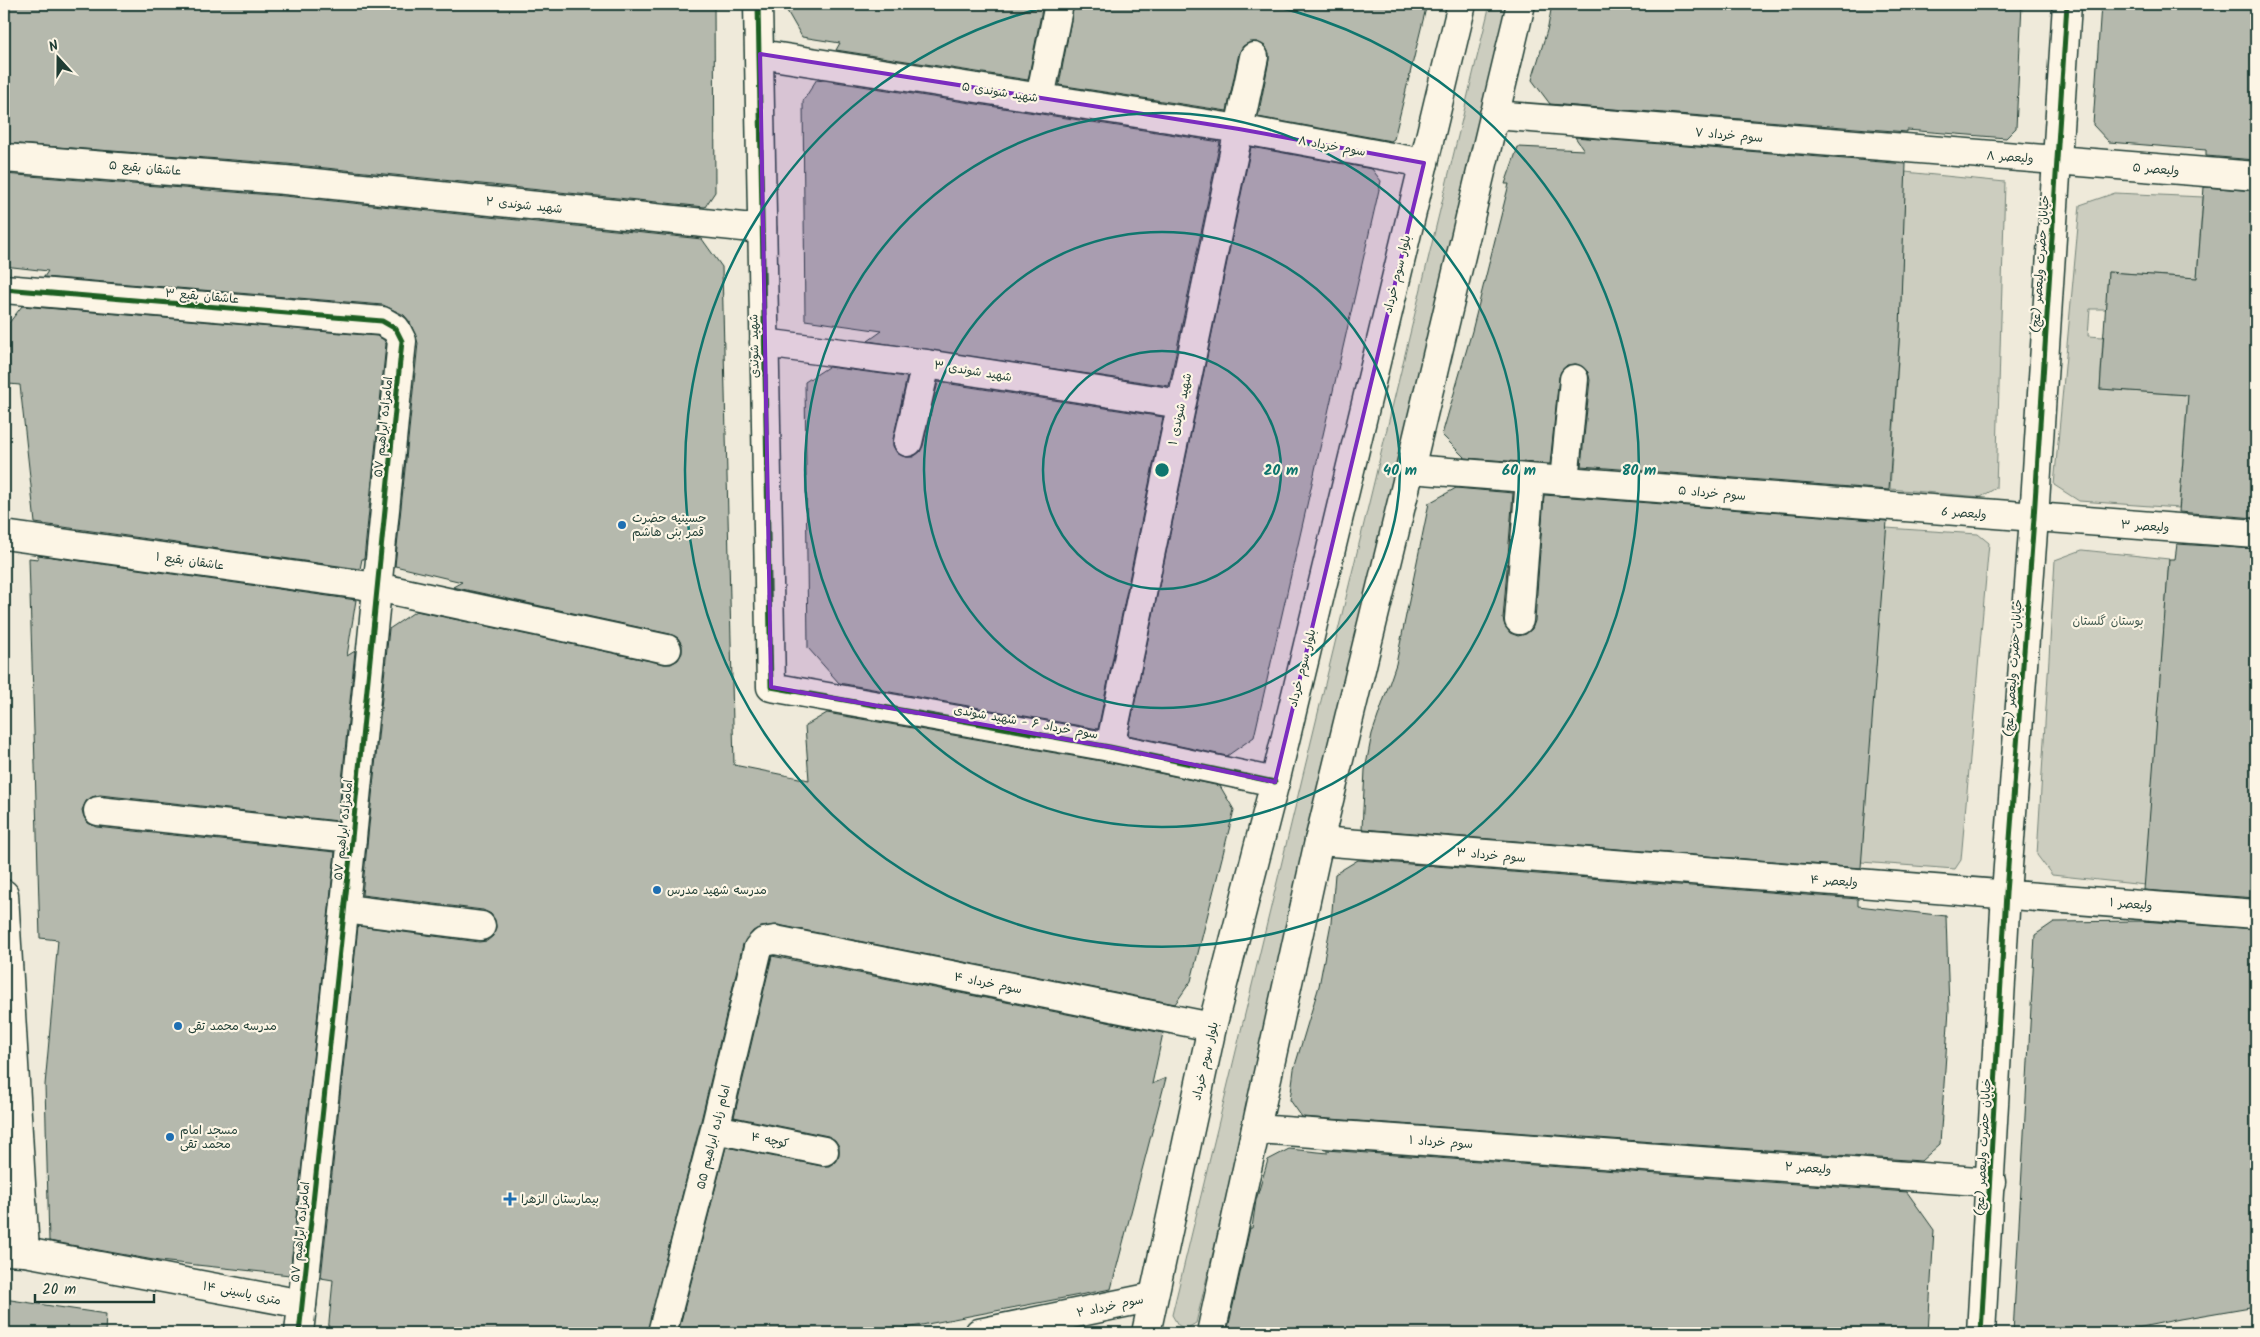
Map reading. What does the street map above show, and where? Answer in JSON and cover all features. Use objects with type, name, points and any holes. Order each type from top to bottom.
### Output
[{"type":"street","name":"شهید شوندی","points":[[758,4],[771,687]]},
{"type":"street","points":[[1040,98],[1059,4]]},
{"type":"street","name":"بلوار سوم خرداد","points":[[1153,1320],[1212,1027],[1275,782],[1462,4]]},
{"type":"street","points":[[1200,1333],[1214,1323],[1319,841],[1521,4]]},
{"type":"street","name":"خیابان حضرت ولیعصر (عج)","points":[[1982,1333],[2006,894],[2034,518],[2056,161],[2068,4]]},
{"type":"street","name":"شهید شوندی ۵","points":[[760,54],[1239,130]]},
{"type":"street","name":"شهید شوندی ۱","points":[[1110,747],[1254,57]]},
{"type":"street","name":"سوم خرداد ۷","points":[[1494,115],[1964,154]]},
{"type":"street","name":"سوم خرداد ۸","points":[[1239,130],[1424,164]]},
{"type":"street","name":"ولیعصر ۸","points":[[1964,154],[2056,161]]},
{"type":"street","name":"عاشقان بقیع ۵","points":[[4,158],[286,180]]},
{"type":"street","name":"ولیعصر ۵","points":[[2056,161],[2256,176]]},
{"type":"street","name":"شهید شوندی ۲","points":[[286,180],[762,229]]},
{"type":"street","name":"عاشقان بقیع ۳","points":[[4,289],[382,321],[396,329]]},
{"type":"street","name":"امامزاده ابراهیم ۵۷","points":[[299,1333],[345,909],[402,341],[396,329]]},
{"type":"street","name":"شهید شوندی ۳","points":[[764,343],[926,364],[1182,404]]},
{"type":"street","points":[[908,442],[926,364]]},
{"type":"street","points":[[1564,481],[1574,379]]},
{"type":"street","name":"سوم خرداد ۵","points":[[1410,470],[1894,508]]},
{"type":"street","points":[[1519,620],[1530,479]]},
{"type":"street","name":"ولیعصر 6","points":[[1894,508],[2034,518]]},
{"type":"street","name":"ولیعصر ۳","points":[[2034,518],[2256,534]]},
{"type":"street","name":"عاشقان بقیع ۱","points":[[4,535],[377,587],[667,649]]},
{"type":"street","name":"سوم خرداد ۶ - شهید شوندی","points":[[771,687],[1110,747],[1275,782]]},
{"type":"street","points":[[98,810],[352,838]]},
{"type":"street","name":"سوم خرداد ۳","points":[[1319,841],[1663,869]]},
{"type":"street","name":"ولیعصر ۴","points":[[1663,869],[2006,894]]},
{"type":"street","points":[[4,894],[14,1252]]},
{"type":"street","name":"ولیعصر ۱","points":[[2006,894],[2256,914]]},
{"type":"street","points":[[345,909],[481,926]]},
{"type":"street","name":"سوم خرداد ۴","points":[[764,942],[775,940],[1212,1027]]},
{"type":"street","name":"امام زاده ابراهیم ۵۵","points":[[662,1333],[715,1129],[758,948],[764,942]]},
{"type":"street","name":"کوچه ۴","points":[[715,1129],[824,1151]]},
{"type":"street","name":"سوم خرداد ۱","points":[[1256,1129],[1625,1155]]},
{"type":"street","name":"ولیعصر ۲","points":[[1625,1155],[1991,1182]]},
{"type":"street","name":"۱۴ متری یاسینی","points":[[14,1252],[302,1304]]},
{"type":"street","name":"سوم خرداد ۲","points":[[980,1333],[1153,1320]]},
{"type":"highlighted area","points":[[760,54],[1239,129],[1424,163],[1275,782],[1110,747],[771,687]]},
{"type":"green space","points":[[1490,4],[1512,4],[1196,1323],[1186,1329],[1178,1325],[1172,1315]]},
{"type":"green space","points":[[1905,172],[2005,182],[1996,488],[1981,497],[1890,489],[1900,328]]},
{"type":"green space","points":[[2115,193],[2203,197],[2197,278],[2108,272],[2106,309],[2090,309],[2088,336],[2103,337],[2100,389],[2188,395],[2179,508],[2079,501],[2054,485],[2080,205]]},
{"type":"green space","points":[[1886,528],[1978,534],[1989,543],[1961,860],[1955,869],[1861,862]]},
{"type":"green space","name":"بوستان گلستان","points":[[2082,550],[2169,559],[2145,885],[2052,875],[2037,855],[2055,560]]},
{"type":"building","points":[[4,4],[714,4],[715,192],[705,207],[287,164],[4,143]]},
{"type":"building","points":[[783,4],[1043,4],[1028,80],[836,50],[840,43],[802,37]]},
{"type":"building","points":[[1074,4],[1427,4],[1394,139],[1391,141],[1258,117],[1269,53],[1265,46],[1257,42],[1250,42],[1243,46],[1239,53],[1227,111],[1059,85]]},
{"type":"building","points":[[1552,4],[2022,4],[2016,128],[2006,138],[1550,104],[1532,80],[1548,27]]},
{"type":"building","points":[[2101,4],[2256,4],[2256,160],[2206,156],[2206,150],[2109,142],[2093,125]]},
{"type":"building","points":[[817,79],[1220,142],[1169,386],[868,341],[882,331],[805,320],[803,101]]},
{"type":"building","points":[[1575,137],[1906,164],[1900,328],[1889,490],[1581,466],[1590,380],[1588,372],[1576,364],[1567,365],[1559,377],[1550,464],[1465,458],[1442,435],[1472,331],[1509,184],[1505,184],[1518,147],[1584,150]]},
{"type":"building","points":[[1251,147],[1372,169],[1381,181],[1254,737],[1227,756],[1128,735]]},
{"type":"building","points":[[4,174],[284,196],[702,239],[722,267],[734,765],[809,780],[805,726],[827,713],[1107,762],[1220,786],[1234,810],[1191,981],[1175,1004],[778,925],[761,927],[753,931],[743,944],[700,1125],[647,1333],[328,1333],[333,1280],[321,1278],[358,926],[479,942],[487,941],[493,936],[496,927],[495,920],[491,914],[483,910],[362,895],[389,629],[416,611],[664,664],[671,664],[678,660],[682,653],[682,645],[678,638],[670,634],[453,587],[462,582],[395,566],[418,343],[410,322],[404,315],[383,305],[44,277],[48,271],[4,266]]},
{"type":"building","points":[[2204,187],[2256,191],[2256,518],[2179,512],[2188,395],[2100,389],[2108,272],[2197,278]]},
{"type":"building","points":[[22,306],[377,336],[384,340],[386,344],[364,559],[362,559],[360,569],[35,523],[20,385],[9,384],[9,323]]},
{"type":"building","points":[[828,367],[907,377],[893,439],[893,446],[897,453],[905,457],[913,457],[920,452],[923,446],[938,382],[1163,417],[1098,729],[839,683],[808,648],[805,382]]},
{"type":"building","points":[[1456,488],[1513,493],[1503,619],[1510,633],[1518,636],[1526,634],[1532,629],[1535,621],[1544,495],[1887,521],[1861,868],[1362,829],[1365,770],[1372,734],[1396,664],[1429,503]]},
{"type":"building","points":[[2177,544],[2256,549],[2256,898],[2144,890],[2169,559],[2175,559]]},
{"type":"building","points":[[38,555],[356,600],[347,656],[355,651],[338,821],[100,795],[86,801],[82,810],[88,823],[96,827],[335,852],[290,1275],[159,1261],[49,1241],[45,1085],[58,940],[40,938],[29,558],[38,559]]},
{"type":"building","points":[[1358,860],[1858,899],[1858,906],[1946,916],[1949,1009],[1940,1144],[1921,1161],[1302,1117],[1290,1100],[1294,1069],[1319,986],[1331,923],[1335,874]]},
{"type":"building","points":[[2142,921],[2256,929],[2256,1306],[2113,1333],[2013,1333],[2035,935],[2054,922]]},
{"type":"building","points":[[772,956],[1163,1033],[1152,1084],[1166,1078],[1111,1289],[880,1333],[678,1333],[726,1147],[821,1166],[829,1166],[835,1162],[839,1155],[839,1146],[835,1140],[828,1136],[734,1117]]},
{"type":"building","points":[[1289,1149],[1328,1153],[1326,1150],[1907,1192],[1934,1230],[1928,1333],[1227,1333],[1250,1228],[1252,1228],[1256,1200],[1268,1160]]},
{"type":"building","points":[[4,1299],[106,1314],[105,1333],[4,1333]]},
{"type":"cycle path","points":[[758,4],[771,687],[1110,747],[1275,782]]},
{"type":"cycle path","points":[[1981,1333],[2006,893],[2034,518],[2067,4]]},
{"type":"cycle path","points":[[4,289],[382,321],[396,329],[402,341],[352,838],[299,1333]]},
{"type":"place","name":"حسینیه حضرت قمر بنی هاشم","points":[[622,525]]},
{"type":"place","name":"مدرسه شهید مدرس","points":[[657,890]]},
{"type":"place","name":"مدرسه محمد تقی","points":[[178,1026]]},
{"type":"place","name":"مسجد امام محمد تقی","points":[[170,1137]]},
{"type":"place","name":"بیمارستان الزهرا","points":[[510,1199]]}]
